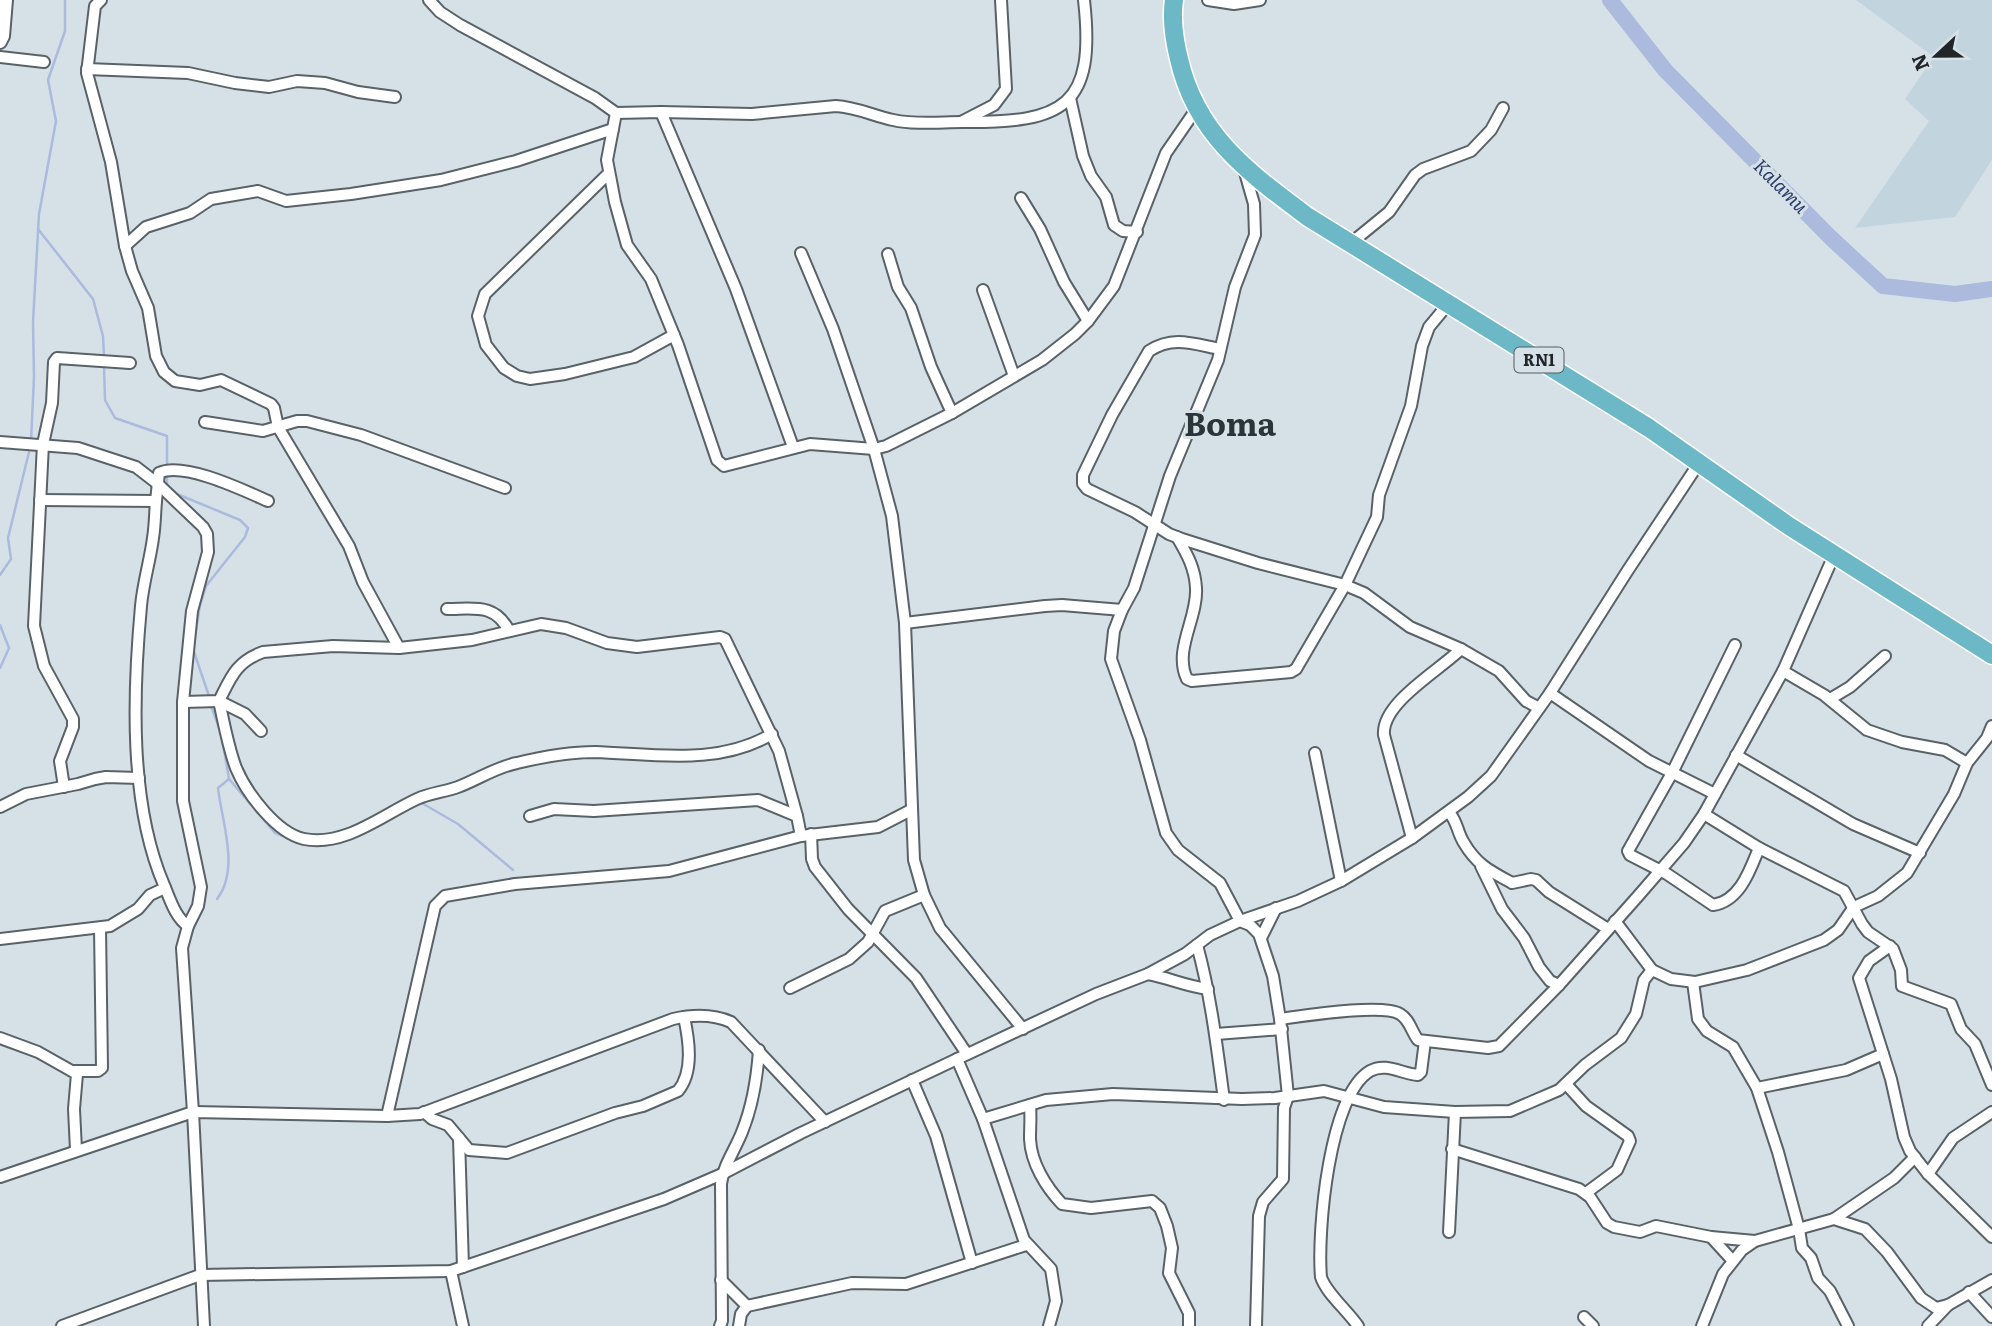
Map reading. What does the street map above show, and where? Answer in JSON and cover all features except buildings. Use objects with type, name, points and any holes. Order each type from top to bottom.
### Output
[{"type":"highway","name":"RN1","points":[[1174,0],[1173,31],[1178,56],[1196,108],[1243,167],[1270,189],[1308,217],[1649,428],[1834,555],[1944,622],[1992,655]]},
{"type":"street","points":[[0,42],[3,36],[6,0]]},
{"type":"street","points":[[101,0],[95,6],[87,69],[111,162],[125,246],[146,303],[154,351],[164,372],[174,381],[200,385],[221,380],[271,404],[278,427],[349,546],[363,582],[399,649]]},
{"type":"street","points":[[429,0],[440,12],[460,25],[595,98],[616,113],[661,111],[752,114],[849,106],[894,121],[961,122],[1031,119],[1046,114],[1070,98],[1080,83],[1084,68],[1087,28],[1084,0]]},
{"type":"street","points":[[961,122],[995,105],[1006,89],[1001,0]]},
{"type":"street","points":[[1208,0],[1222,4],[1259,0]]},
{"type":"street","points":[[0,57],[44,62]]},
{"type":"street","points":[[87,69],[188,73],[269,87],[297,81],[325,83],[358,92],[395,97]]},
{"type":"street","points":[[1070,98],[1083,156],[1091,176],[1106,197],[1114,225],[1123,231],[1136,232]]},
{"type":"street","points":[[616,113],[607,160],[608,174],[627,245],[651,279],[720,464],[730,466],[810,444],[874,449],[896,442],[952,413],[1056,350],[1088,321],[1114,286],[1166,153],[1196,108]]},
{"type":"street","points":[[1350,243],[1389,212],[1415,175],[1423,169],[1471,151],[1491,130],[1503,108]]},
{"type":"street","points":[[661,111],[736,289],[793,447]]},
{"type":"street","points":[[125,246],[146,227],[183,216],[205,202],[220,197],[258,191],[285,201],[441,180],[516,161],[613,129]]},
{"type":"street","points":[[1243,167],[1254,204],[1255,235],[1235,286],[1211,378],[1171,476],[1134,588],[1114,631],[1111,659],[1140,740],[1166,833],[1178,850],[1220,883],[1240,921],[1254,928],[1261,938],[1273,976],[1288,1096],[1284,1108],[1283,1179],[1263,1202],[1259,1216],[1256,1326]]},
{"type":"street","points":[[608,174],[485,294],[478,316],[486,345],[504,368],[517,376],[538,379],[634,356],[674,335]]},
{"type":"street","points":[[1254,204],[1270,189]]},
{"type":"street","points":[[1021,198],[1040,229],[1064,282],[1088,321]]},
{"type":"street","points":[[801,253],[833,329],[874,449],[892,516],[905,622],[914,860],[924,895],[940,928],[1023,1029]]},
{"type":"street","points":[[888,254],[898,287],[911,308],[931,368],[952,413]]},
{"type":"street","points":[[983,290],[1014,376]]},
{"type":"street","points":[[1177,537],[1190,559],[1196,587],[1183,659],[1185,675],[1189,681],[1296,670],[1345,585],[1377,517],[1379,495],[1410,406],[1422,346],[1429,327],[1449,303]]},
{"type":"street","points":[[1220,349],[1173,341],[1149,351],[1112,415],[1083,475],[1083,484],[1087,489],[1177,537],[1258,563],[1345,585],[1364,593],[1410,627],[1461,649],[1499,671],[1526,701],[1539,708]]},
{"type":"street","points":[[64,787],[60,761],[73,727],[73,719],[44,666],[34,626],[40,443],[52,403],[55,359],[130,363]]},
{"type":"street","points":[[205,422],[263,431],[297,421],[307,421],[361,435],[505,488]]},
{"type":"street","points":[[0,442],[40,443],[78,449],[136,467],[203,527],[208,542],[208,552],[192,611],[183,702],[183,801],[201,887],[198,906],[188,926],[182,948],[204,1326]]},
{"type":"street","points":[[62,1326],[200,1275],[452,1271],[671,1196],[722,1174],[912,1080],[1096,995],[1148,974],[1210,935],[1341,881],[1412,838],[1449,812],[1491,776],[1550,693],[1699,463]]},
{"type":"street","points":[[188,926],[179,917],[165,888],[150,846],[139,778],[136,701],[141,604],[154,537],[159,473],[167,470],[230,485],[268,500]]},
{"type":"street","points":[[40,500],[156,501]]},
{"type":"street","points":[[1216,1034],[1356,1011],[1393,1011],[1407,1020],[1416,1039],[1488,1048],[1499,1046],[1559,985],[1684,843],[1704,814],[1783,671],[1834,555]]},
{"type":"street","points":[[905,622],[1062,605],[1122,610]]},
{"type":"street","points":[[447,609],[487,610],[498,615],[509,631]]},
{"type":"street","points":[[214,701],[234,670],[262,652],[333,646],[399,649],[472,640],[545,624],[573,630],[607,643],[637,647],[720,637],[729,645],[772,734],[815,867],[848,909],[916,978],[962,1057],[1027,1245],[1047,1264],[1053,1277],[1056,1301],[1049,1326]]},
{"type":"street","points":[[1735,645],[1672,773],[1628,850],[1630,855],[1659,870],[1710,904],[1718,905],[1743,884],[1759,848]]},
{"type":"street","points":[[1412,838],[1384,735],[1385,721],[1410,692],[1461,649]]},
{"type":"street","points":[[1830,699],[1850,687],[1885,656]]},
{"type":"street","points":[[1783,671],[1830,699],[1867,730],[1902,742],[1945,750],[1967,763]]},
{"type":"street","points":[[1550,693],[1649,761],[1715,794]]},
{"type":"street","points":[[214,701],[237,769],[259,806],[281,827],[303,839],[336,839],[419,798],[458,787],[513,763],[595,752],[658,756],[708,754],[741,749],[772,734]]},
{"type":"street","points":[[183,702],[214,701],[245,714],[261,731]]},
{"type":"street","points":[[1481,866],[1512,883],[1536,880],[1549,892],[1612,925],[1652,970],[1671,979],[1693,982],[1747,970],[1813,945],[1838,930],[1854,907],[1878,896],[1902,880],[1954,794],[1967,763],[1987,738],[1992,726]]},
{"type":"street","points":[[1315,753],[1341,881]]},
{"type":"street","points":[[1736,755],[1853,824],[1920,853]]},
{"type":"street","points":[[0,807],[26,794],[106,777],[139,778]]},
{"type":"street","points":[[530,816],[555,809],[594,811],[758,800],[797,816]]},
{"type":"street","points":[[387,1115],[435,906],[445,896],[515,884],[669,871],[806,835],[878,827],[911,810]]},
{"type":"street","points":[[1449,812],[1457,822],[1463,842],[1481,866],[1502,909],[1524,939],[1539,967],[1550,981],[1559,985]]},
{"type":"street","points":[[1704,814],[1759,848],[1838,886],[1868,932],[1890,946],[1900,964],[1902,986],[1951,1004],[1961,1029],[1975,1044],[1992,1085]]},
{"type":"street","points":[[0,939],[100,928],[123,919],[138,909],[150,895],[165,888]]},
{"type":"street","points":[[790,988],[849,959],[868,942],[885,911],[924,895]]},
{"type":"street","points":[[1261,938],[1276,908]]},
{"type":"street","points":[[0,1038],[38,1052],[75,1072],[98,1071],[103,1068],[100,928]]},
{"type":"street","points":[[1197,945],[1216,1034],[1224,1100]]},
{"type":"street","points":[[1890,946],[1869,961],[1859,978],[1884,1054],[1904,1137],[1928,1174],[1992,1237]]},
{"type":"street","points":[[983,1119],[1064,1097],[1113,1094],[1224,1100],[1324,1091],[1384,1107],[1455,1112],[1510,1111],[1548,1096],[1612,1046],[1628,1030],[1636,1014],[1644,980],[1652,970]]},
{"type":"street","points":[[1148,974],[1166,977],[1185,986],[1208,989]]},
{"type":"street","points":[[1693,982],[1698,1019],[1707,1031],[1733,1046],[1757,1088],[1799,1229],[1802,1248],[1811,1258],[1818,1278],[1830,1291],[1848,1326]]},
{"type":"street","points":[[0,1177],[193,1112],[387,1115],[424,1112],[684,1017],[700,1016],[727,1020],[759,1050],[825,1122]]},
{"type":"street","points":[[424,1112],[432,1119],[448,1125],[472,1151],[507,1153],[615,1113],[643,1106],[678,1091],[683,1081],[688,1040],[684,1017]]},
{"type":"street","points":[[1358,1326],[1346,1308],[1324,1286],[1320,1271],[1324,1196],[1330,1158],[1347,1097],[1360,1079],[1373,1070],[1392,1068],[1408,1074],[1419,1074],[1424,1041]]},
{"type":"street","points":[[720,1326],[722,1174],[744,1128],[755,1092],[759,1050]]},
{"type":"street","points":[[1757,1088],[1846,1070],[1884,1054]]},
{"type":"street","points":[[75,1072],[76,1150]]},
{"type":"street","points":[[912,1080],[936,1136],[972,1263]]},
{"type":"street","points":[[1566,1084],[1586,1106],[1628,1136],[1630,1141],[1617,1170],[1586,1193]]},
{"type":"street","points":[[1030,1105],[1030,1144],[1033,1158],[1044,1181],[1062,1204],[1091,1208],[1152,1201],[1160,1208],[1172,1244],[1169,1273],[1189,1313],[1189,1326]]},
{"type":"street","points":[[1449,1232],[1455,1112]]},
{"type":"street","points":[[1928,1174],[1954,1138],[1992,1112]]},
{"type":"street","points":[[458,1138],[463,1267]]},
{"type":"street","points":[[1452,1149],[1586,1193],[1607,1223],[1614,1227],[1640,1232],[1656,1226],[1711,1237],[1755,1241],[1834,1219],[1894,1178],[1915,1157]]},
{"type":"street","points":[[1834,1219],[1865,1229],[1927,1304],[1936,1308],[1948,1305]]},
{"type":"street","points":[[1711,1237],[1732,1260]]},
{"type":"street","points":[[1702,1326],[1715,1291],[1732,1260],[1755,1241]]},
{"type":"street","points":[[739,1326],[741,1314],[747,1306],[852,1283],[906,1284],[1027,1245]]},
{"type":"street","points":[[452,1271],[463,1326]]},
{"type":"street","points":[[721,1280],[747,1306]]},
{"type":"street","points":[[1928,1326],[1948,1305],[1992,1280]]},
{"type":"street","points":[[1969,1292],[1992,1317]]},
{"type":"street","points":[[1584,1317],[1593,1326]]},
{"type":"shaded area","points":[[1856,0],[1992,0],[1992,160],[1955,217],[1855,228],[1929,121],[1905,99],[1934,57]]},
{"type":"waterway","points":[[31,441],[33,322],[39,214],[56,121],[48,80],[65,31],[65,0]]},
{"type":"waterway","name":"Kalamu","points":[[1610,0],[1665,70],[1831,238],[1883,286],[1955,294],[1992,289]]},
{"type":"waterway","points":[[38,229],[93,299],[103,336],[104,356]]},
{"type":"waterway","points":[[104,366],[105,400],[115,418],[167,436],[167,467]]},
{"type":"waterway","points":[[0,575],[11,559],[8,538],[30,448]]},
{"type":"waterway","points":[[167,474],[167,486],[177,494],[240,520],[248,528],[245,537],[206,586],[200,605],[193,649],[210,699]]},
{"type":"waterway","points":[[0,625],[9,648],[0,668]]},
{"type":"waterway","points":[[211,706],[221,733],[229,779],[275,833],[289,838]]},
{"type":"waterway","points":[[217,899],[224,887],[228,860],[218,788],[229,779]]},
{"type":"waterway","points":[[420,802],[458,824],[513,870]]},
{"type":"district","name":"Boma","points":[[1230,425]]}]
